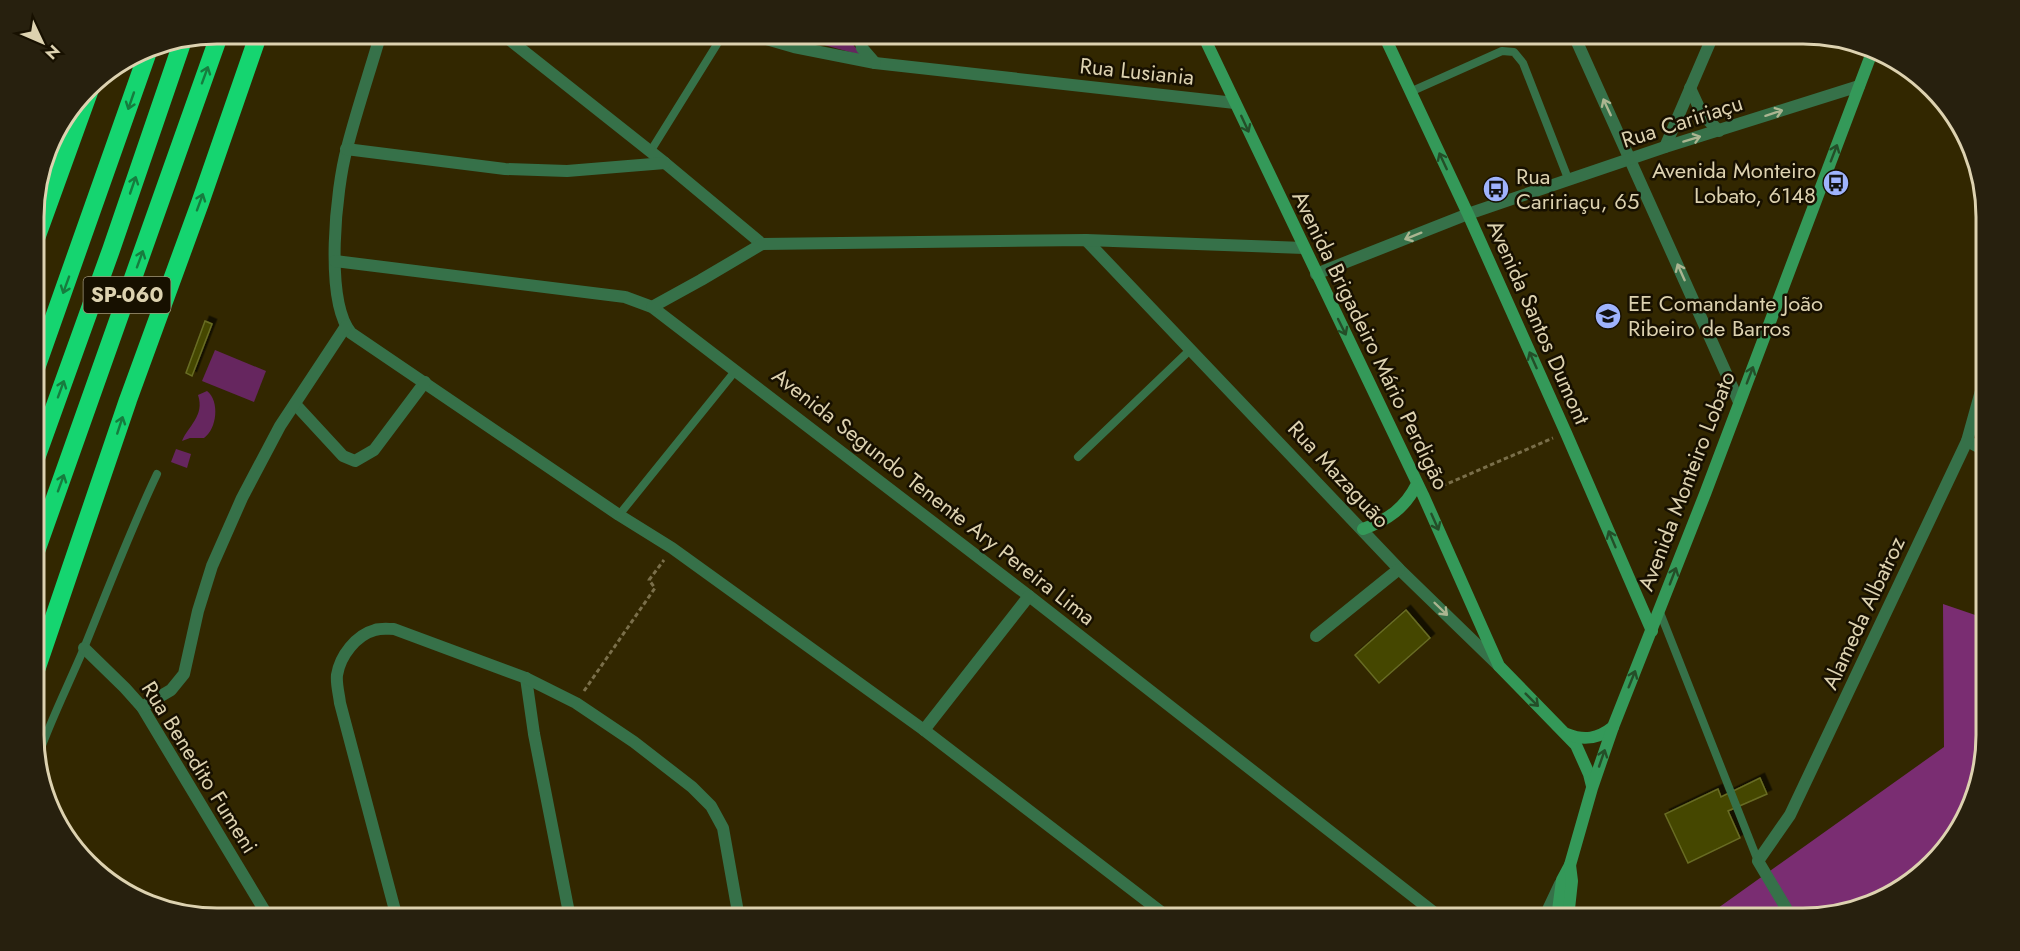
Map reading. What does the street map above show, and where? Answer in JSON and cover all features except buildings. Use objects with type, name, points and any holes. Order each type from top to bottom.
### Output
[{"type":"highway","name":"SP-060","points":[[43,531],[216,43]]},
{"type":"highway","points":[[43,650],[128,400],[255,43]]},
{"type":"highway","name":"SP-060","points":[[44,437],[180,47]]},
{"type":"highway","name":"SP-060","points":[[44,346],[145,59]]},
{"type":"highway","points":[[44,215],[84,105]]},
{"type":"highway","points":[[43,622],[88,520]]},
{"type":"main road","name":"Avenida Brigadeiro Mário Perdigão","points":[[1207,43],[1420,489],[1499,666]]},
{"type":"main road","name":"Avenida Santos Dumont","points":[[1388,43],[1468,214],[1652,631]]},
{"type":"main road","name":"Avenida Monteiro Lobato","points":[[1558,907],[1562,880],[1570,866],[1592,788],[1613,727],[1652,631],[1870,57]]},
{"type":"main road","points":[[54,189],[62,139]]},
{"type":"main road","points":[[1363,529],[1379,524],[1398,511],[1420,489]]},
{"type":"main road","name":"Rua Mazaguão","points":[[1499,666],[1566,733],[1584,759],[1592,788]]},
{"type":"main road","points":[[1566,733],[1575,737],[1596,737],[1613,727]]},
{"type":"main road","name":"Avenida Monteiro Lobato","points":[[1569,907],[1572,881],[1570,866]]},
{"type":"street","points":[[378,43],[346,149],[335,235],[336,288],[346,326],[360,340],[672,549],[924,730],[1155,907]]},
{"type":"street","points":[[514,43],[665,163],[762,244]]},
{"type":"street","name":"Rua Lusiania","points":[[780,43],[875,63],[1235,103]]},
{"type":"street","points":[[861,43],[862,48],[875,63]]},
{"type":"street","points":[[1578,43],[1739,402]]},
{"type":"street","points":[[1665,147],[1710,43]]},
{"type":"street","name":"Rua Caririaçu","points":[[1316,274],[1468,214],[1665,147],[1859,86]]},
{"type":"street","points":[[1690,88],[1702,114],[1719,130]]},
{"type":"street","points":[[346,149],[505,169],[567,171],[665,163]]},
{"type":"street","points":[[652,307],[762,244],[1086,240],[1304,248]]},
{"type":"street","name":"Rua Mazaguão","points":[[1086,240],[1399,569],[1499,666]]},
{"type":"street","name":"Avenida Segundo Tenente Ary Pereira Lima","points":[[335,261],[625,297],[652,307],[1029,596],[1428,907]]},
{"type":"street","points":[[142,707],[171,690],[184,674],[198,611],[213,566],[243,498],[280,426],[346,326]]},
{"type":"street","points":[[295,404],[343,456],[355,461],[374,450],[424,382]]},
{"type":"street","name":"Alameda Albatroz","points":[[1758,861],[1790,815],[1967,441],[1976,409]]},
{"type":"street","points":[[1967,441],[1976,446]]},
{"type":"street","points":[[1316,636],[1399,569]]},
{"type":"street","points":[[924,730],[1029,596]]},
{"type":"street","points":[[394,908],[340,703],[337,674],[350,646],[361,636],[375,629],[394,629],[526,678],[576,703],[634,742],[692,787],[711,806],[723,828],[737,908]]},
{"type":"street","name":"Rua Benedito Fumeni","points":[[84,648],[142,707],[263,908]]},
{"type":"street","points":[[526,678],[534,734],[568,908]]},
{"type":"street","points":[[1758,861],[1785,907]]},
{"type":"street","points":[[1549,907],[1562,880]]},
{"type":"lane","points":[[650,152],[718,43]]},
{"type":"lane","points":[[1410,92],[1502,51],[1514,52],[1523,63],[1569,181]]},
{"type":"lane","points":[[1078,456],[1191,349]]},
{"type":"lane","points":[[619,515],[736,370]]},
{"type":"lane","points":[[43,739],[157,474]]},
{"type":"lane","points":[[1659,610],[1758,861]]},
{"type":"path","points":[[1420,489],[1566,433]]},
{"type":"path","points":[[576,703],[656,588],[649,580],[672,549]]},
{"type":"shaded area","points":[[817,43],[853,43],[864,56]]},
{"type":"shaded area","points":[[215,350],[266,371],[254,402],[202,381]]},
{"type":"shaded area","points":[[207,391],[214,401],[215,408],[212,428],[204,438],[190,438],[182,441],[198,415],[200,402],[198,395]]},
{"type":"shaded area","points":[[176,449],[191,454],[187,468],[171,462]]},
{"type":"shaded area","points":[[1943,604],[1976,615],[1976,735],[1971,779],[1963,801],[1941,840],[1909,872],[1890,884],[1859,898],[1815,907],[1719,907],[1944,747]]},
{"type":"place","name":"Avenida Monteiro Lobato, 6148","points":[[1836,183]]},
{"type":"place","name":"Rua Caririaçu, 65","points":[[1496,189]]},
{"type":"place","name":"EE Comandante João Ribeiro de Barros","points":[[1608,316]]}]
